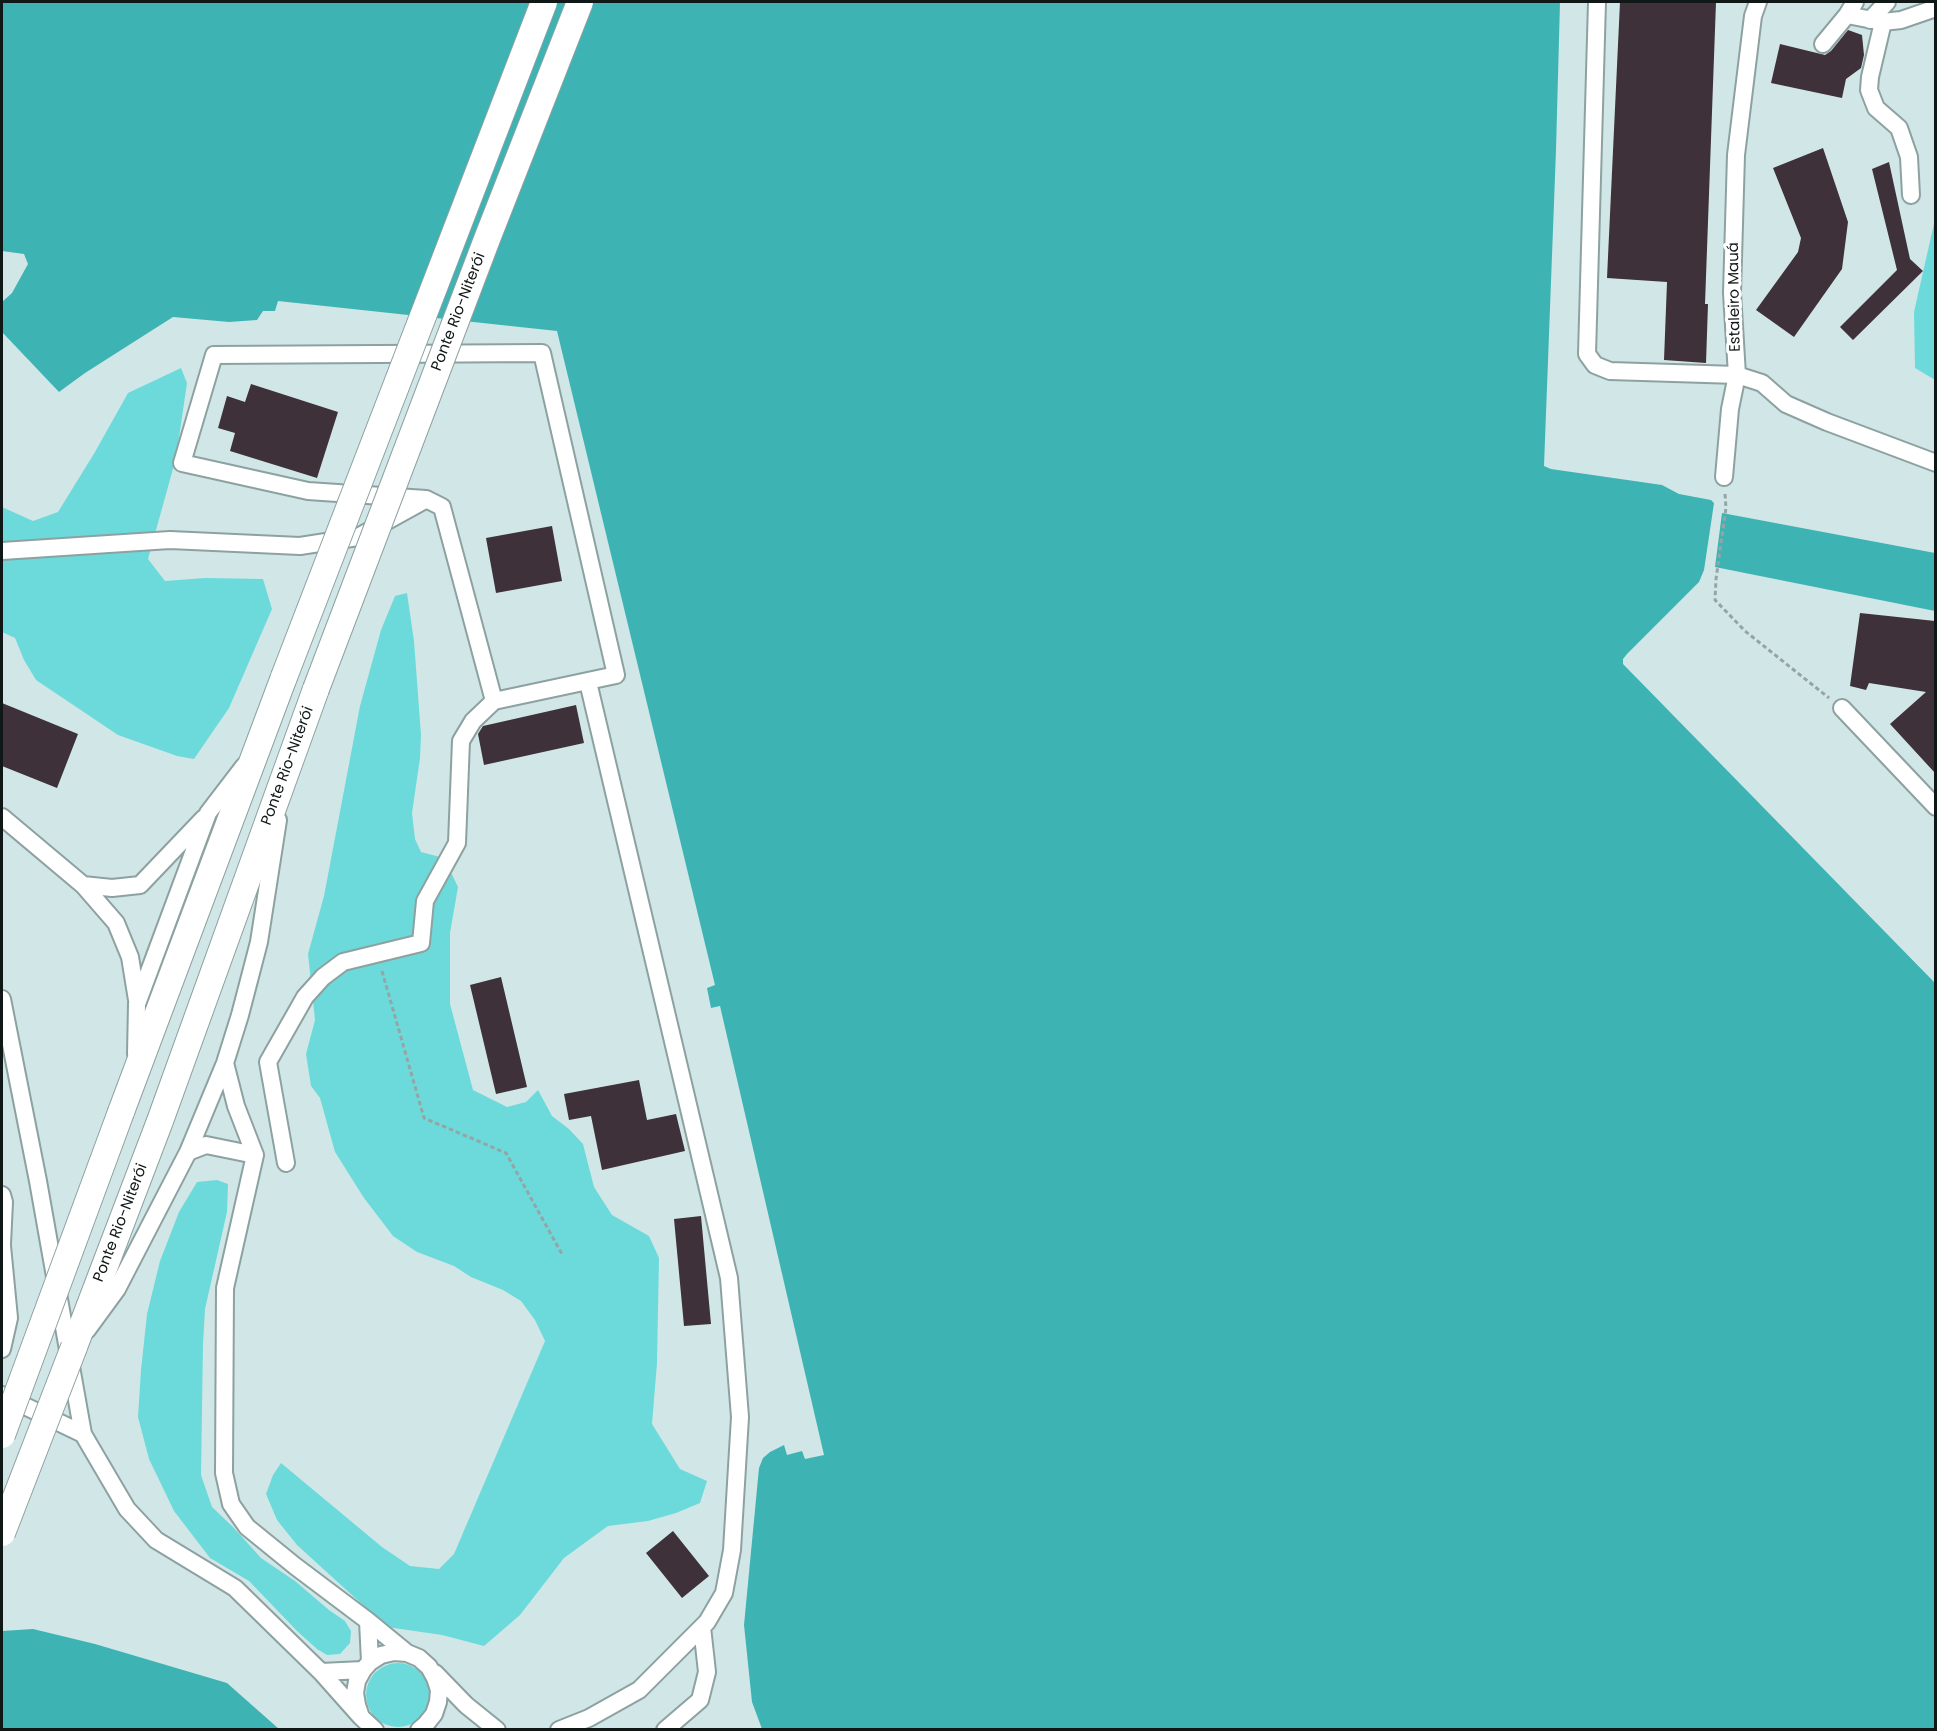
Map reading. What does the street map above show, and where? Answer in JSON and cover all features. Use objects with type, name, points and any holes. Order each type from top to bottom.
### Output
[{"type":"highway","points":[[2,1435],[254,753],[544,2]]},
{"type":"highway","name":"Ponte Rio-Niterói","points":[[2,1533],[160,1121],[316,689],[487,238],[580,2]]},
{"type":"lane","points":[[1597,2],[1587,354],[1595,365],[1610,371],[1737,375],[1762,384],[1786,405],[1935,463]]},
{"type":"lane","name":"Estaleiro Mauá","points":[[1724,477],[1730,409],[1737,375],[1732,293],[1736,155],[1753,16],[1758,2]]},
{"type":"lane","points":[[1887,2],[1876,21],[1869,90],[1876,108],[1899,128],[1909,157],[1911,195]]},
{"type":"lane","points":[[1823,44],[1851,8],[1876,21],[1901,20],[1935,8]]},
{"type":"lane","points":[[286,1163],[268,1062],[305,997],[323,977],[343,962],[421,943],[425,901],[457,843],[461,741],[473,721],[494,701],[616,675],[542,353],[214,355],[182,463],[308,491],[426,500],[442,507],[494,701]]},
{"type":"lane","points":[[2,551],[170,540],[300,546],[358,537],[426,500]]},
{"type":"lane","points":[[559,1730],[589,1718],[639,1690],[702,1626],[724,1593],[732,1550],[740,1417],[729,1278],[588,682]]},
{"type":"lane","points":[[1842,708],[1935,807]]},
{"type":"lane","points":[[83,885],[112,888],[140,885],[208,813],[254,753]]},
{"type":"lane","points":[[74,1347],[117,1289],[188,1152],[225,1063],[259,942],[287,767]]},
{"type":"lane","points":[[137,1004],[208,813]]},
{"type":"lane","points":[[2,817],[83,885],[116,923],[130,957],[137,1004],[136,1075]]},
{"type":"lane","points":[[2,999],[38,1181],[83,1434],[128,1509],[156,1540],[235,1588],[321,1672],[375,1730]]},
{"type":"lane","points":[[225,1063],[236,1106],[255,1155],[225,1287],[224,1473],[231,1504],[247,1527],[407,1653],[419,1658],[466,1705],[497,1730]]},
{"type":"lane","points":[[188,1152],[206,1145],[255,1155]]},
{"type":"lane","points":[[2,1195],[4,1202],[2,1245],[9,1318],[2,1349]]},
{"type":"lane","points":[[2,1395],[83,1434]]},
{"type":"lane","points":[[366,1666],[368,1621]]},
{"type":"lane","points":[[664,1730],[700,1700],[707,1672],[702,1626]]},
{"type":"lane","points":[[362,1717],[355,1693],[357,1681],[366,1666],[381,1655],[394,1652],[407,1653]]},
{"type":"lane","points":[[321,1672],[366,1666]]},
{"type":"lane","points":[[419,1730],[434,1714],[438,1702],[439,1690],[429,1667]]},
{"type":"path","points":[[1726,508],[1715,600],[1745,631],[1842,708]]},
{"type":"path","points":[[377,954],[424,1118],[506,1153],[563,1256]]},
{"type":"shaded area","points":[[2,2],[1560,2],[1544,466],[1551,469],[1662,485],[1679,494],[1711,500],[1714,503],[1704,570],[1699,582],[1627,654],[1623,659],[1623,664],[1935,983],[1935,1729],[762,1729],[752,1702],[744,1625],[759,1468],[763,1458],[784,1445],[787,1455],[802,1451],[805,1459],[824,1455],[720,1006],[711,1008],[707,988],[715,985],[557,331],[278,301],[275,311],[263,311],[257,320],[229,322],[173,317],[59,392],[2,332],[2,302],[12,293],[28,264],[24,254],[2,251]]},
{"type":"shaded area","points":[[1935,219],[1935,380],[1915,368],[1914,312]]},
{"type":"shaded area","points":[[181,368],[187,383],[176,458],[148,559],[165,581],[205,578],[263,579],[272,609],[229,708],[194,759],[177,756],[118,735],[36,680],[15,638],[2,632],[2,507],[33,521],[58,512],[128,393]]},
{"type":"shaded area","points":[[1722,513],[1935,553],[1935,611],[1715,567]]},
{"type":"shaded area","points":[[407,593],[414,641],[421,735],[412,813],[415,839],[421,852],[444,858],[458,887],[450,933],[450,1004],[473,1090],[507,1107],[526,1102],[538,1090],[552,1116],[583,1144],[594,1187],[612,1215],[649,1236],[659,1258],[657,1363],[652,1424],[680,1469],[707,1481],[700,1503],[648,1521],[608,1526],[564,1558],[520,1615],[484,1646],[442,1635],[387,1627],[297,1545],[277,1520],[266,1494],[273,1475],[281,1463],[382,1547],[410,1566],[439,1569],[454,1554],[545,1341],[535,1320],[521,1301],[503,1290],[471,1277],[454,1266],[417,1252],[393,1236],[364,1198],[335,1152],[320,1098],[311,1086],[306,1054],[315,1020],[308,954],[324,896],[360,706],[381,630],[395,596]]},
{"type":"shaded area","points":[[217,1180],[228,1184],[227,1212],[205,1309],[201,1475],[212,1507],[261,1558],[295,1581],[345,1621],[351,1631],[350,1643],[340,1654],[327,1655],[317,1649],[249,1581],[210,1558],[174,1511],[149,1459],[138,1417],[147,1314],[160,1261],[179,1212],[197,1182]]},
{"type":"shaded area","points":[[33,1629],[95,1644],[227,1683],[279,1729],[2,1729],[2,1631]]},
{"type":"shaded area","points":[[398,1663],[416,1669],[424,1677],[430,1695],[424,1713],[416,1721],[398,1727],[380,1721],[372,1713],[366,1695],[372,1677],[380,1669]]},
{"type":"building","points":[[1620,2],[1716,2],[1705,304],[1708,304],[1706,363],[1664,360],[1667,282],[1607,278]]},
{"type":"building","points":[[1848,30],[1862,35],[1864,55],[1861,68],[1846,79],[1842,98],[1771,83],[1780,44],[1825,55]]},
{"type":"building","points":[[1823,148],[1848,222],[1842,269],[1794,337],[1756,310],[1798,252],[1801,238],[1773,168]]},
{"type":"building","points":[[1889,162],[1910,259],[1923,271],[1853,340],[1840,327],[1897,270],[1872,169]]},
{"type":"building","points":[[251,384],[338,412],[317,478],[230,451],[235,433],[218,428],[227,396],[245,402]]},
{"type":"building","points":[[552,526],[562,581],[496,593],[486,538]]},
{"type":"building","points":[[1860,613],[1935,621],[1935,773],[1890,724],[1926,692],[1869,683],[1866,690],[1850,686]]},
{"type":"building","points":[[2,703],[78,734],[57,788],[2,766]]},
{"type":"building","points":[[576,705],[584,743],[484,765],[478,734],[483,726]]},
{"type":"building","points":[[501,977],[527,1087],[496,1094],[470,985]]},
{"type":"building","points":[[639,1080],[647,1120],[676,1114],[685,1151],[602,1170],[591,1116],[569,1120],[564,1094]]},
{"type":"building","points":[[701,1216],[711,1324],[684,1326],[674,1219]]},
{"type":"building","points":[[673,1531],[709,1576],[682,1598],[646,1553]]}]
